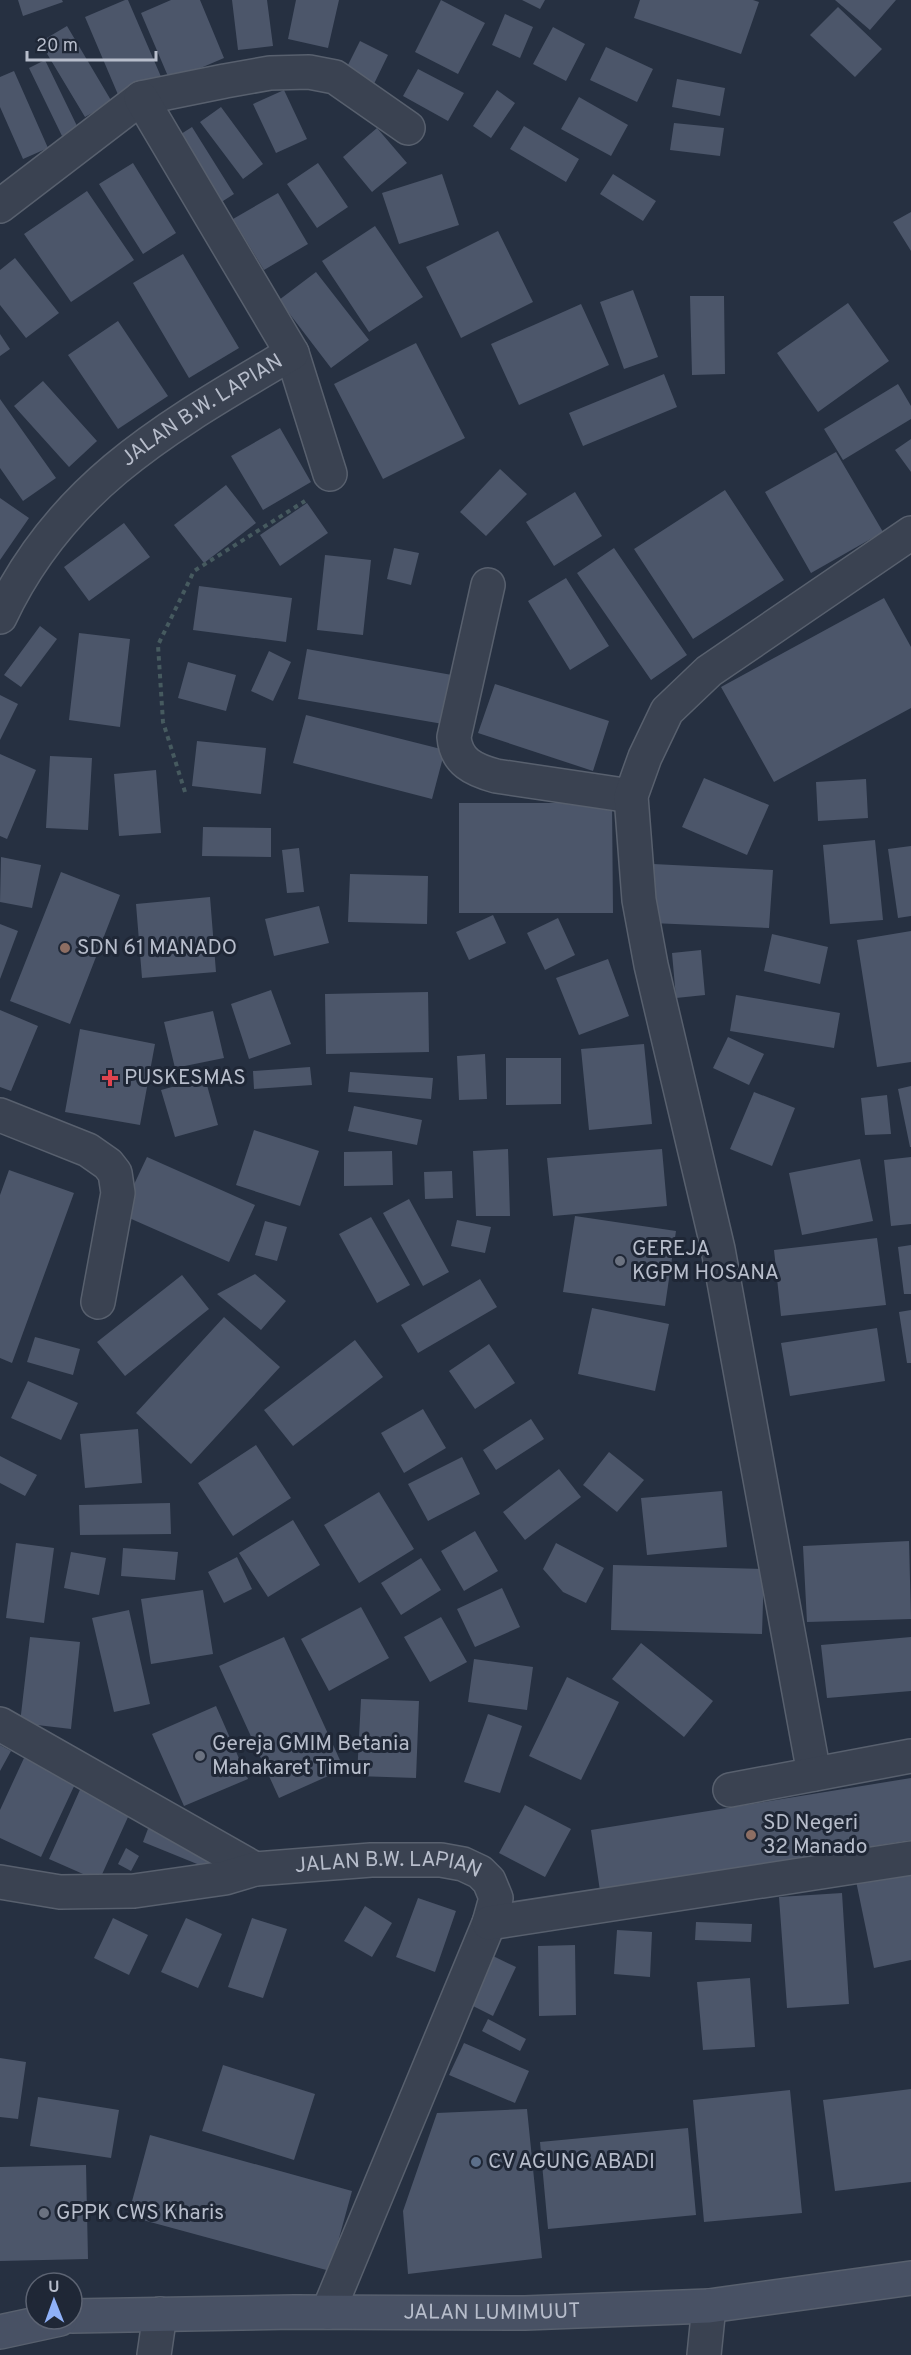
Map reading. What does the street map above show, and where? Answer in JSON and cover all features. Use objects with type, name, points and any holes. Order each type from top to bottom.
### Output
[{"type":"street","points":[[0,206],[141,98],[270,73],[309,72],[335,77],[408,128]]},
{"type":"street","name":"JALAN B.W. LAPIAN","points":[[0,617],[17,582],[55,531],[82,498],[124,460],[176,421],[292,353],[141,98]]},
{"type":"street","points":[[292,353],[330,474]]},
{"type":"street","points":[[814,1774],[718,1249],[651,965],[639,900],[632,796],[645,757],[667,711],[709,671],[911,533]]},
{"type":"street","points":[[488,585],[454,737],[455,748],[459,755],[476,771],[632,796]]},
{"type":"street","points":[[0,1115],[88,1150],[108,1164],[114,1173],[118,1193],[98,1302]]},
{"type":"street","points":[[0,1724],[255,1869]]},
{"type":"street","points":[[730,1790],[911,1756]]},
{"type":"street","points":[[489,1923],[911,1858]]},
{"type":"street","name":"JALAN B.W. LAPIAN","points":[[0,1882],[60,1892],[134,1892],[225,1878],[255,1869],[371,1860],[441,1860],[463,1864],[480,1872],[494,1889],[496,1898],[489,1923],[328,2312]]},
{"type":"street","name":"JALAN LUMIMUUT","points":[[84,2316],[328,2312],[525,2313],[710,2306],[911,2278]]},
{"type":"street","points":[[704,2355],[710,2306]]},
{"type":"street","points":[[154,2355],[160,2314]]},
{"type":"street","points":[[0,2332],[24,2327]]},
{"type":"path","points":[[185,792],[163,722],[158,645],[194,571],[314,495],[330,474]]},
{"type":"building","points":[[18,0],[62,0],[63,2],[23,16]]},
{"type":"building","points":[[128,0],[165,86],[122,104],[85,17]]},
{"type":"building","points":[[171,0],[200,0],[224,58],[170,81],[141,13]]},
{"type":"building","points":[[232,0],[267,0],[273,46],[238,50]]},
{"type":"building","points":[[296,0],[339,0],[328,48],[288,39]]},
{"type":"building","points":[[441,0],[485,23],[458,74],[415,52]]},
{"type":"building","points":[[522,0],[545,0],[540,9]]},
{"type":"building","points":[[640,0],[753,0],[759,2],[741,54],[634,18]]},
{"type":"building","points":[[835,0],[896,0],[870,30]]},
{"type":"building","points":[[838,7],[882,49],[855,77],[810,35]]},
{"type":"building","points":[[505,14],[533,27],[520,58],[492,45]]},
{"type":"building","points":[[67,26],[112,102],[85,117],[40,42]]},
{"type":"building","points":[[553,27],[585,44],[566,81],[533,64]]},
{"type":"building","points":[[360,41],[388,55],[372,88],[344,73]]},
{"type":"building","points":[[606,47],[653,69],[637,102],[590,80]]},
{"type":"building","points":[[45,60],[78,128],[62,136],[29,68]]},
{"type":"building","points":[[418,69],[464,93],[448,121],[403,96]]},
{"type":"building","points":[[14,71],[48,148],[23,159],[0,107],[0,77]]},
{"type":"building","points":[[677,79],[725,88],[720,116],[672,107]]},
{"type":"building","points":[[284,90],[307,139],[276,153],[253,104]]},
{"type":"building","points":[[497,90],[515,103],[491,138],[473,126]]},
{"type":"building","points":[[579,97],[628,125],[611,156],[561,129]]},
{"type":"building","points":[[221,107],[263,164],[243,179],[200,122]]},
{"type":"building","points":[[674,123],[724,128],[720,156],[670,150]]},
{"type":"building","points":[[524,126],[579,159],[566,182],[510,149]]},
{"type":"building","points":[[192,127],[234,194],[212,208],[170,141]]},
{"type":"building","points":[[377,128],[407,163],[372,192],[343,157]]},
{"type":"building","points":[[133,163],[176,233],[143,254],[99,184]]},
{"type":"building","points":[[318,163],[348,207],[317,228],[287,184]]},
{"type":"building","points":[[442,174],[459,225],[399,244],[382,193]]},
{"type":"building","points":[[613,174],[656,201],[643,221],[600,194]]},
{"type":"building","points":[[87,191],[134,260],[71,302],[24,234]]},
{"type":"building","points":[[278,193],[308,244],[264,270],[233,219]]},
{"type":"building","points":[[911,212],[911,251],[893,222]]},
{"type":"building","points":[[375,226],[423,297],[369,332],[322,261]]},
{"type":"building","points":[[498,231],[533,302],[461,338],[426,267]]},
{"type":"building","points":[[183,254],[239,348],[189,378],[133,283]]},
{"type":"building","points":[[15,258],[59,313],[26,338],[0,305],[0,270]]},
{"type":"building","points":[[316,272],[369,340],[331,368],[279,300]]},
{"type":"building","points":[[633,290],[658,357],[624,369],[600,302]]},
{"type":"building","points":[[690,296],[724,296],[725,374],[692,375]]},
{"type":"building","points":[[848,303],[889,361],[818,412],[777,353]]},
{"type":"building","points":[[581,304],[609,365],[519,405],[491,344]]},
{"type":"building","points":[[118,321],[168,396],[118,429],[68,355]]},
{"type":"building","points":[[0,334],[10,349],[0,356]]},
{"type":"building","points":[[416,343],[465,438],[383,479],[334,384]]},
{"type":"building","points":[[664,374],[677,407],[583,446],[569,413]]},
{"type":"building","points":[[43,381],[97,441],[69,467],[14,406]]},
{"type":"building","points":[[898,384],[911,406],[911,419],[843,460],[824,429]]},
{"type":"building","points":[[0,399],[56,478],[23,501],[0,468]]},
{"type":"building","points":[[280,428],[311,482],[263,510],[231,456]]},
{"type":"building","points":[[911,439],[911,472],[895,450]]},
{"type":"building","points":[[836,452],[883,532],[811,573],[765,492]]},
{"type":"building","points":[[500,469],[527,494],[486,536],[460,512]]},
{"type":"building","points":[[226,485],[256,523],[204,563],[174,525]]},
{"type":"building","points":[[725,490],[784,580],[693,639],[634,549]]},
{"type":"building","points":[[575,492],[602,536],[554,566],[526,522]]},
{"type":"building","points":[[0,498],[29,518],[0,560]]},
{"type":"building","points":[[307,503],[328,533],[280,566],[260,535]]},
{"type":"building","points":[[124,523],[150,557],[89,601],[64,567]]},
{"type":"building","points":[[394,548],[419,553],[411,585],[387,579]]},
{"type":"building","points":[[614,548],[687,655],[651,680],[577,573]]},
{"type":"building","points":[[325,555],[371,560],[363,635],[317,630]]},
{"type":"building","points":[[566,578],[609,646],[570,670],[528,601]]},
{"type":"building","points":[[199,586],[292,598],[286,642],[193,630]]},
{"type":"building","points":[[884,598],[911,647],[911,708],[774,782],[721,687]]},
{"type":"building","points":[[40,626],[57,639],[21,687],[4,675]]},
{"type":"building","points":[[79,633],[130,639],[120,727],[69,720]]},
{"type":"building","points":[[307,649],[452,675],[443,724],[298,699]]},
{"type":"building","points":[[269,651],[291,662],[273,701],[251,691]]},
{"type":"building","points":[[188,662],[236,675],[226,711],[178,698]]},
{"type":"building","points":[[495,684],[609,721],[593,771],[478,733]]},
{"type":"building","points":[[0,695],[18,704],[0,740]]},
{"type":"building","points":[[306,715],[445,750],[432,799],[293,763]]},
{"type":"building","points":[[197,741],[266,748],[261,794],[192,786]]},
{"type":"building","points":[[0,754],[36,770],[7,839],[0,836]]},
{"type":"building","points":[[50,756],[92,758],[88,830],[46,828]]},
{"type":"building","points":[[156,770],[161,833],[119,836],[114,774]]},
{"type":"building","points":[[704,778],[769,805],[747,855],[682,827]]},
{"type":"building","points":[[866,779],[868,818],[818,821],[816,782]]},
{"type":"building","points":[[459,803],[612,803],[613,913],[459,913]]},
{"type":"building","points":[[203,827],[271,828],[271,857],[202,856]]},
{"type":"building","points":[[875,840],[883,920],[830,924],[823,845]]},
{"type":"building","points":[[911,846],[911,916],[898,918],[888,849]]},
{"type":"building","points":[[299,848],[304,892],[287,893],[282,850]]},
{"type":"building","points":[[1,857],[41,865],[32,908],[0,902]]},
{"type":"building","points":[[653,864],[773,870],[769,928],[651,923]]},
{"type":"building","name":"SDN 61 MANADO","points":[[61,872],[120,895],[70,1024],[10,1001]]},
{"type":"building","points":[[350,874],[428,876],[427,924],[348,922]]},
{"type":"building","points":[[210,897],[216,972],[142,978],[136,904]]},
{"type":"building","points":[[319,906],[329,943],[274,956],[265,919]]},
{"type":"building","points":[[493,915],[506,943],[469,960],[456,932]]},
{"type":"building","points":[[558,918],[575,955],[545,970],[527,933]]},
{"type":"building","name":"SDN 61 MANADO","points":[[0,924],[18,931],[0,979]]},
{"type":"building","points":[[911,931],[911,1062],[877,1067],[857,940]]},
{"type":"building","points":[[772,934],[828,947],[820,984],[764,971]]},
{"type":"building","points":[[701,950],[705,995],[676,998],[672,953]]},
{"type":"building","points":[[608,959],[629,1016],[579,1035],[556,978]]},
{"type":"building","points":[[271,990],[291,1044],[249,1059],[231,1004]]},
{"type":"building","points":[[428,992],[429,1052],[326,1054],[325,994]]},
{"type":"building","points":[[736,995],[840,1013],[834,1048],[730,1031]]},
{"type":"building","points":[[0,1010],[38,1026],[11,1091],[0,1087]]},
{"type":"building","points":[[213,1011],[224,1058],[175,1068],[164,1022]]},
{"type":"building","name":"PUSKESMAS","points":[[80,1029],[155,1044],[140,1125],[65,1112]]},
{"type":"building","points":[[728,1037],[764,1054],[749,1085],[713,1068]]},
{"type":"building","points":[[644,1044],[652,1124],[589,1130],[581,1049]]},
{"type":"building","points":[[485,1054],[487,1099],[459,1100],[457,1056]]},
{"type":"building","points":[[506,1058],[561,1058],[561,1104],[506,1105]]},
{"type":"building","points":[[310,1067],[312,1085],[254,1089],[253,1071]]},
{"type":"building","points":[[350,1072],[433,1078],[431,1099],[348,1092]]},
{"type":"building","points":[[205,1078],[218,1125],[175,1137],[161,1090]]},
{"type":"building","points":[[911,1086],[911,1147],[910,1147],[898,1089]]},
{"type":"building","points":[[754,1092],[795,1108],[772,1166],[730,1149]]},
{"type":"building","points":[[887,1095],[891,1134],[865,1135],[861,1098]]},
{"type":"building","points":[[354,1106],[422,1120],[417,1145],[348,1131]]},
{"type":"building","points":[[254,1130],[319,1151],[300,1206],[236,1185]]},
{"type":"building","points":[[508,1149],[510,1216],[476,1216],[473,1151]]},
{"type":"building","points":[[662,1149],[667,1206],[553,1216],[547,1158]]},
{"type":"building","points":[[392,1151],[393,1185],[344,1186],[344,1152]]},
{"type":"building","points":[[147,1157],[255,1205],[229,1262],[120,1214]]},
{"type":"building","points":[[911,1157],[911,1224],[891,1226],[884,1160]]},
{"type":"building","points":[[860,1159],[873,1221],[802,1235],[789,1173]]},
{"type":"building","points":[[9,1170],[74,1193],[12,1363],[0,1358],[0,1195]]},
{"type":"building","points":[[452,1171],[453,1198],[425,1199],[424,1172]]},
{"type":"building","points":[[409,1199],[449,1272],[423,1286],[383,1213]]},
{"type":"building","name":"GEREJA KGPM HOSANA","points":[[575,1216],[676,1231],[665,1306],[563,1292]]},
{"type":"building","points":[[371,1217],[410,1285],[377,1303],[339,1234]]},
{"type":"building","points":[[457,1220],[491,1227],[485,1253],[451,1246]]},
{"type":"building","points":[[265,1221],[287,1227],[277,1261],[255,1255]]},
{"type":"building","points":[[877,1238],[886,1305],[781,1316],[774,1250]]},
{"type":"building","points":[[911,1245],[911,1294],[904,1294],[898,1247]]},
{"type":"building","points":[[255,1274],[286,1301],[261,1330],[217,1294]]},
{"type":"building","points":[[182,1275],[209,1309],[125,1376],[97,1342]]},
{"type":"building","points":[[480,1279],[497,1307],[418,1353],[401,1325]]},
{"type":"building","points":[[592,1308],[669,1324],[655,1391],[578,1374]]},
{"type":"building","points":[[911,1310],[911,1363],[907,1363],[899,1312]]},
{"type":"building","points":[[224,1317],[280,1367],[191,1464],[136,1413]]},
{"type":"building","points":[[877,1328],[885,1381],[790,1396],[781,1343]]},
{"type":"building","points":[[35,1337],[80,1349],[73,1375],[27,1362]]},
{"type":"building","points":[[355,1340],[383,1377],[293,1446],[264,1410]]},
{"type":"building","points":[[489,1344],[515,1383],[475,1409],[449,1371]]},
{"type":"building","points":[[28,1381],[78,1403],[61,1440],[11,1418]]},
{"type":"building","points":[[423,1409],[446,1448],[404,1473],[381,1433]]},
{"type":"building","points":[[531,1419],[544,1439],[496,1470],[483,1450]]},
{"type":"building","points":[[138,1429],[142,1483],[85,1488],[80,1434]]},
{"type":"building","points":[[256,1445],[291,1498],[233,1536],[198,1483]]},
{"type":"building","points":[[609,1452],[644,1480],[617,1512],[583,1485]]},
{"type":"building","points":[[0,1456],[37,1475],[25,1496],[0,1483]]},
{"type":"building","points":[[462,1457],[480,1494],[428,1521],[408,1484]]},
{"type":"building","points":[[559,1469],[581,1497],[525,1540],[503,1512]]},
{"type":"building","points":[[722,1491],[727,1547],[647,1555],[641,1498]]},
{"type":"building","points":[[379,1492],[414,1549],[359,1583],[324,1525]]},
{"type":"building","points":[[170,1503],[171,1534],[80,1535],[79,1505]]},
{"type":"building","points":[[293,1520],[320,1565],[268,1597],[239,1553]]},
{"type":"building","points":[[475,1531],[498,1571],[464,1591],[441,1551]]},
{"type":"building","points":[[909,1541],[911,1619],[807,1622],[803,1546]]},
{"type":"building","points":[[16,1543],[54,1548],[44,1623],[6,1618]]},
{"type":"building","points":[[556,1543],[604,1568],[586,1603],[563,1592],[543,1569]]},
{"type":"building","points":[[123,1548],[178,1552],[175,1580],[121,1576]]},
{"type":"building","points":[[71,1552],[106,1558],[99,1595],[64,1588]]},
{"type":"building","points":[[237,1557],[252,1589],[224,1603],[208,1572]]},
{"type":"building","points":[[421,1558],[441,1590],[401,1615],[381,1583]]},
{"type":"building","points":[[613,1565],[764,1569],[762,1634],[611,1630]]},
{"type":"building","points":[[502,1588],[520,1627],[475,1647],[457,1609]]},
{"type":"building","points":[[203,1590],[213,1654],[151,1664],[141,1599]]},
{"type":"building","points":[[361,1607],[389,1658],[329,1691],[301,1639]]},
{"type":"building","points":[[129,1610],[150,1704],[114,1712],[92,1618]]},
{"type":"building","points":[[441,1617],[467,1662],[430,1682],[404,1637]]},
{"type":"building","points":[[30,1637],[80,1642],[71,1729],[20,1723]]},
{"type":"building","points":[[284,1637],[344,1769],[279,1798],[219,1666]]},
{"type":"building","points":[[911,1637],[911,1691],[827,1698],[821,1645]]},
{"type":"building","points":[[641,1643],[713,1701],[684,1737],[612,1679]]},
{"type":"building","points":[[474,1659],[533,1667],[527,1710],[468,1702]]},
{"type":"building","points":[[567,1677],[619,1702],[581,1780],[529,1756]]},
{"type":"building","points":[[361,1699],[419,1701],[416,1778],[357,1776]]},
{"type":"building","name":"Gereja GMIM Betania Mahakaret Timur","points":[[216,1706],[248,1779],[184,1806],[152,1734]]},
{"type":"building","points":[[488,1714],[522,1726],[500,1793],[464,1782]]},
{"type":"building","points":[[0,1745],[11,1751],[0,1771]]},
{"type":"building","points":[[24,1758],[76,1782],[41,1857],[0,1838],[0,1810]]},
{"type":"building","name":"SD Negeri 32 Manado","points":[[911,1778],[911,1840],[600,1891],[591,1830]]},
{"type":"building","points":[[83,1783],[133,1806],[99,1881],[49,1859]]},
{"type":"building","points":[[525,1805],[571,1829],[545,1877],[499,1853]]},
{"type":"building","points":[[149,1826],[213,1853],[207,1868],[143,1842]]},
{"type":"building","points":[[126,1848],[139,1856],[131,1871],[118,1864]]},
{"type":"building","points":[[911,1870],[911,1960],[874,1968],[856,1881]]},
{"type":"building","points":[[842,1893],[849,2004],[787,2008],[779,1897]]},
{"type":"building","points":[[418,1898],[456,1911],[435,1972],[396,1957]]},
{"type":"building","points":[[365,1906],[392,1923],[372,1957],[344,1941]]},
{"type":"building","points":[[113,1918],[148,1935],[129,1975],[94,1958]]},
{"type":"building","points":[[186,1918],[222,1934],[198,1988],[161,1972]]},
{"type":"building","points":[[252,1918],[287,1929],[263,1998],[228,1987]]},
{"type":"building","points":[[696,1922],[752,1924],[751,1942],[695,1940]]},
{"type":"building","points":[[617,1930],[652,1932],[650,1977],[614,1974]]},
{"type":"building","points":[[575,1945],[576,2015],[539,2016],[538,1946]]},
{"type":"building","points":[[493,1956],[516,1967],[493,2016],[471,2005]]},
{"type":"building","points":[[750,1978],[755,2047],[703,2050],[697,1982]]},
{"type":"building","points":[[488,2019],[526,2039],[520,2051],[482,2031]]},
{"type":"building","points":[[464,2043],[529,2071],[515,2103],[449,2075]]},
{"type":"building","points":[[0,2058],[26,2062],[18,2119],[0,2117]]},
{"type":"building","points":[[223,2065],[315,2094],[294,2160],[202,2131]]},
{"type":"building","points":[[911,2089],[911,2182],[835,2191],[823,2100]]},
{"type":"building","points":[[790,2090],[802,2213],[704,2222],[693,2100]]},
{"type":"building","points":[[38,2097],[119,2110],[111,2158],[30,2146]]},
{"type":"building","name":"CV AGUNG ABADI","points":[[527,2109],[542,2258],[408,2274],[403,2211],[437,2113]]},
{"type":"building","points":[[688,2128],[696,2215],[548,2229],[540,2142]]},
{"type":"building","points":[[150,2135],[352,2191],[330,2271],[128,2216]]},
{"type":"building","name":"GPPK CWS Kharis","points":[[86,2165],[88,2259],[0,2261],[0,2167]]},
{"type":"place","name":"SDN 61 MANADO","points":[[65,948]]},
{"type":"place","name":"PUSKESMAS","points":[[110,1078]]},
{"type":"place","name":"GEREJA KGPM HOSANA","points":[[620,1261]]},
{"type":"place","name":"Gereja GMIM Betania Mahakaret Timur","points":[[200,1756]]},
{"type":"place","name":"SD Negeri 32 Manado","points":[[751,1835]]},
{"type":"place","name":"CV AGUNG ABADI","points":[[476,2162]]},
{"type":"place","name":"GPPK CWS Kharis","points":[[44,2213]]}]
